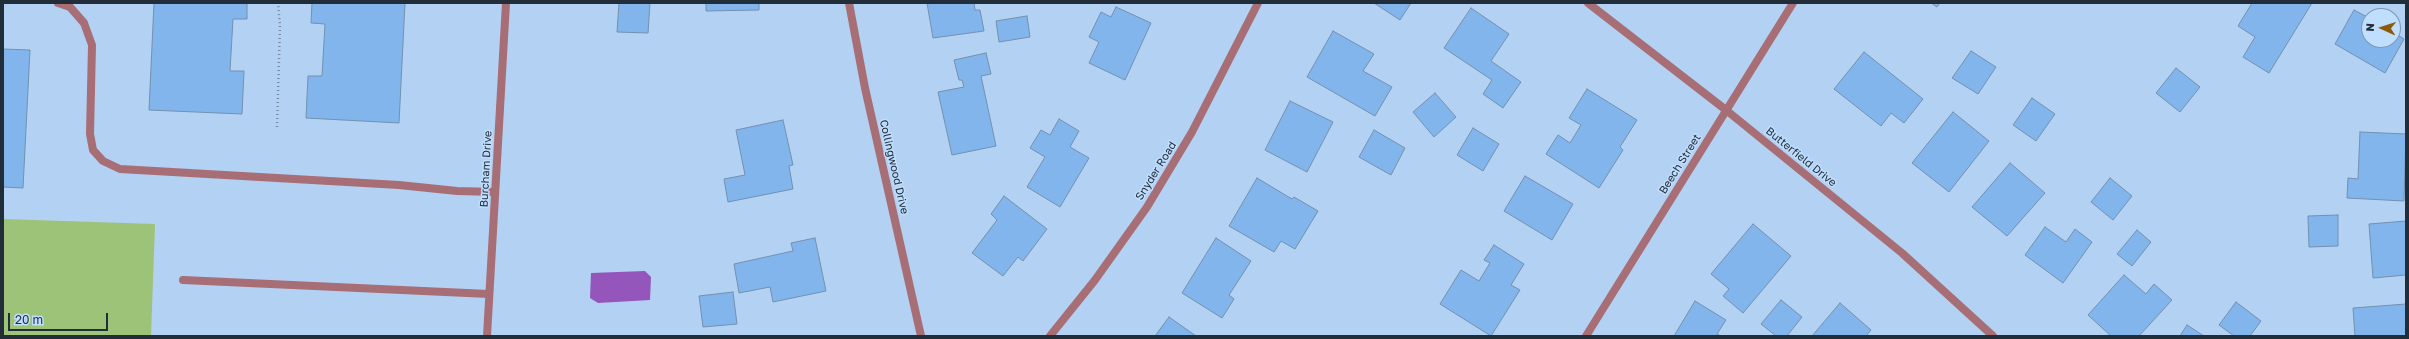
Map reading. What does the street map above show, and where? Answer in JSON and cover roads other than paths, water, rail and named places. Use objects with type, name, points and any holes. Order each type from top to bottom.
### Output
[{"type":"street","points":[[58,3],[70,7],[84,23],[92,46],[90,134],[93,150],[103,161],[120,169],[399,185],[457,191],[495,192]]},
{"type":"street","name":"Burcham Drive","points":[[487,336],[506,3]]},
{"type":"street","name":"Collingwood Drive","points":[[849,3],[865,88],[921,336]]},
{"type":"street","name":"Snyder Road","points":[[1050,336],[1095,280],[1147,206],[1192,132],[1258,3]]},
{"type":"street","name":"Butterfield Drive","points":[[1588,3],[1726,110],[1902,253],[1993,336]]},
{"type":"street","name":"Beech Street","points":[[1586,336],[1793,3]]},
{"type":"street","points":[[183,280],[490,294]]}]
